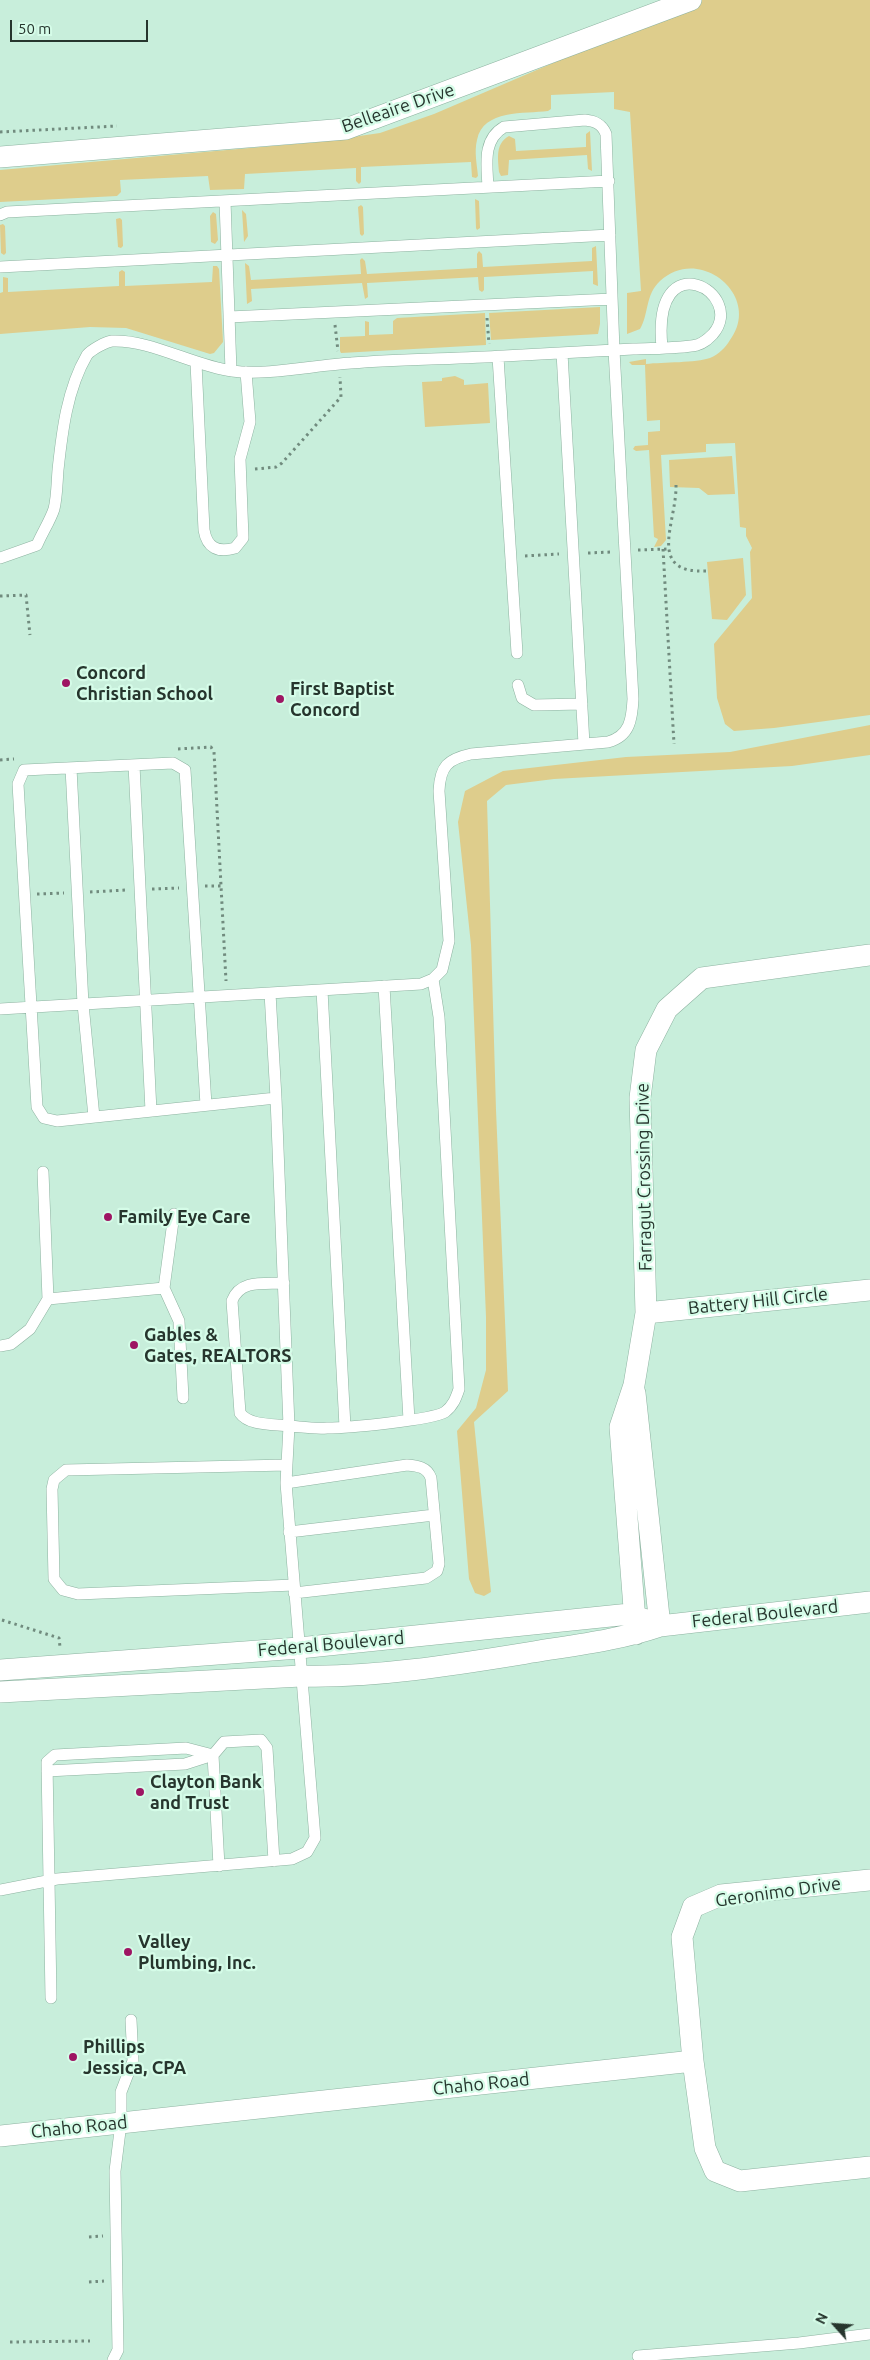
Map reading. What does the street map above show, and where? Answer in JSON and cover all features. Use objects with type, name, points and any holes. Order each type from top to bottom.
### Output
[{"type":"street","name":"Belleaire Drive","points":[[0,157],[346,129],[691,0]]},
{"type":"street","name":"Farragut Crossing Drive","points":[[635,1625],[620,1427],[634,1385],[646,1313],[640,1098],[646,1050],[667,1009],[702,978],[870,955]]},
{"type":"street","name":"Battery Hill Circle","points":[[646,1313],[870,1290]]},
{"type":"street","name":"Farragut Crossing Drive","points":[[634,1385],[660,1626]]},
{"type":"street","points":[[628,1538],[650,1536]]},
{"type":"street","name":"Federal Boulevard","points":[[0,1692],[301,1676],[333,1677],[478,1661],[635,1625],[660,1626],[870,1602]]},
{"type":"street","name":"Federal Boulevard","points":[[0,1670],[4,1668],[299,1648],[630,1614],[635,1625]]},
{"type":"street","name":"Geronimo Drive","points":[[693,2061],[682,1937],[693,1907],[721,1895],[870,1880]]},
{"type":"street","points":[[693,2061],[705,2148],[715,2170],[740,2181],[870,2167]]},
{"type":"street","name":"Chaho Road","points":[[0,2136],[693,2061]]},
{"type":"lane","points":[[0,1009],[421,984],[433,979],[442,970],[449,941],[439,790],[439,776],[445,766],[451,760],[471,754],[619,739],[632,716],[614,350],[606,134],[599,124],[585,120],[514,124],[497,131],[488,148],[488,187]]},
{"type":"lane","points":[[0,215],[17,212],[609,181]]},
{"type":"lane","points":[[225,201],[231,371]]},
{"type":"lane","points":[[0,267],[610,235]]},
{"type":"lane","points":[[0,558],[37,545],[54,509],[60,452],[71,391],[88,353],[110,341],[157,350],[196,363],[231,371],[246,372],[339,364],[662,347],[703,343],[716,331],[720,322],[719,305],[709,291],[690,283],[681,284],[674,289],[667,298],[661,319],[662,347]]},
{"type":"lane","points":[[229,317],[612,299]]},
{"type":"lane","points":[[562,353],[584,744]]},
{"type":"lane","points":[[498,357],[517,653]]},
{"type":"lane","points":[[196,363],[205,540],[209,545],[220,550],[235,548],[243,538],[240,459],[250,422],[246,372]]},
{"type":"lane","points":[[518,685],[522,698],[534,705],[582,704]]},
{"type":"lane","points":[[206,1105],[201,997],[185,770],[174,762],[24,770],[19,779],[24,895],[37,1107],[40,1113],[44,1118],[57,1121],[276,1098]]},
{"type":"lane","points":[[134,765],[144,1000],[151,1111]]},
{"type":"lane","points":[[71,768],[83,1004],[94,1117]]},
{"type":"lane","points":[[284,1283],[244,1286],[235,1294],[232,1301],[240,1413],[243,1417],[257,1423],[328,1428],[345,1427],[409,1420],[440,1414],[446,1411],[456,1398],[459,1389],[439,1017],[433,979]]},
{"type":"lane","points":[[384,986],[409,1420]]},
{"type":"lane","points":[[322,990],[345,1427]]},
{"type":"lane","points":[[0,1890],[48,1881],[292,1859],[306,1852],[314,1838],[286,1483],[289,1426],[270,993]]},
{"type":"lane","points":[[0,1346],[10,1344],[30,1329],[48,1299],[43,1172]]},
{"type":"lane","points":[[174,1214],[164,1288],[179,1322],[183,1398]]},
{"type":"lane","points":[[48,1299],[164,1288]]},
{"type":"lane","points":[[286,1483],[407,1465],[416,1466],[428,1472],[431,1478],[439,1564],[437,1571],[426,1578],[294,1589],[78,1594],[63,1590],[54,1579],[52,1489],[54,1480],[66,1470],[287,1465]]},
{"type":"lane","points":[[290,1532],[434,1515]]},
{"type":"lane","points":[[51,1998],[47,1766],[185,1764],[213,1755],[224,1742],[255,1740],[264,1744],[266,1748],[274,1861]]},
{"type":"lane","points":[[213,1755],[219,1866]]},
{"type":"lane","points":[[114,2360],[118,2350],[115,2171],[121,2123],[121,2092],[133,2061],[131,2020]]},
{"type":"lane","points":[[638,2356],[799,2343],[870,2334]]},
{"type":"path","points":[[0,132],[123,126]]},
{"type":"path","points":[[255,469],[276,467],[341,397],[334,312]]},
{"type":"path","points":[[487,316],[489,343]]},
{"type":"path","points":[[676,485],[676,502],[672,514],[668,549],[669,556],[676,565],[683,569],[707,571]]},
{"type":"path","points":[[664,549],[674,744]]},
{"type":"path","points":[[0,596],[26,595],[30,635]]},
{"type":"path","points":[[173,750],[211,747],[214,752],[227,995]]},
{"type":"path","points":[[0,760],[19,759]]},
{"type":"path","points":[[24,895],[221,886]]},
{"type":"path","points":[[2,1620],[59,1638],[61,1652]]},
{"type":"path","points":[[10,2342],[90,2341]]},
{"type":"shaded area","points":[[700,0],[870,0],[870,715],[774,728],[734,731],[725,724],[717,698],[714,644],[752,598],[750,552],[752,548],[746,536],[746,528],[740,527],[735,443],[706,444],[706,452],[661,455],[666,540],[661,546],[654,547],[658,539],[654,537],[649,450],[636,451],[633,449],[635,446],[648,445],[648,432],[660,431],[660,420],[647,421],[645,365],[632,365],[629,362],[646,359],[646,364],[688,362],[710,358],[722,350],[730,340],[738,323],[738,307],[733,292],[722,280],[708,272],[692,268],[676,271],[655,286],[649,298],[640,329],[627,334],[627,293],[641,291],[630,112],[614,109],[614,92],[551,95],[551,109],[548,111],[506,115],[487,123],[481,130],[476,145],[478,176],[476,178],[472,177],[471,162],[361,167],[361,182],[359,184],[356,181],[356,168],[245,174],[244,189],[210,190],[208,176],[120,180],[121,192],[117,196],[0,202],[0,170],[318,142],[380,133],[434,114]]},
{"type":"shaded area","points":[[590,131],[592,171],[588,169],[587,155],[509,160],[508,175],[501,176],[499,172],[499,147],[509,136],[515,139],[516,151],[586,147],[586,134]]},
{"type":"shaded area","points":[[475,199],[479,201],[480,228],[477,230],[476,228]]},
{"type":"shaded area","points":[[361,205],[363,207],[364,234],[362,236],[360,234],[358,207]]},
{"type":"shaded area","points":[[242,210],[246,214],[248,236],[244,242]]},
{"type":"shaded area","points":[[213,212],[216,214],[218,240],[215,244],[211,242],[210,216]]},
{"type":"shaded area","points":[[120,218],[122,220],[123,246],[121,248],[118,247],[116,219]]},
{"type":"shaded area","points":[[3,224],[5,226],[6,253],[4,255],[1,253],[0,225]]},
{"type":"shaded area","points":[[596,246],[598,286],[593,284],[593,271],[484,277],[484,290],[482,292],[479,290],[478,277],[367,283],[368,297],[365,299],[362,283],[251,289],[252,301],[247,304],[245,263],[249,266],[251,280],[361,274],[360,260],[362,258],[365,261],[367,274],[477,268],[477,254],[479,251],[482,254],[483,267],[592,261],[592,248]]},
{"type":"shaded area","points":[[213,266],[217,266],[219,269],[223,342],[214,353],[210,354],[126,328],[90,327],[0,334],[0,293],[3,292],[3,277],[8,278],[8,292],[119,286],[119,272],[122,270],[125,272],[125,286],[212,282]]},
{"type":"shaded area","points":[[600,307],[598,334],[491,340],[489,313]]},
{"type":"shaded area","points":[[485,313],[486,345],[341,353],[340,351],[340,337],[365,336],[365,321],[369,322],[369,335],[393,334],[393,321],[397,318]]},
{"type":"shaded area","points":[[455,376],[464,380],[464,385],[488,383],[490,423],[425,427],[422,382],[442,381],[442,378]]},
{"type":"shaded area","points":[[732,456],[735,494],[708,495],[699,488],[670,487],[669,460]]},
{"type":"shaded area","points":[[743,558],[746,595],[727,620],[712,619],[707,562]]},
{"type":"shaded area","points":[[870,725],[870,755],[792,766],[554,779],[506,785],[487,801],[496,1110],[508,1391],[474,1422],[491,1592],[484,1596],[475,1593],[469,1579],[457,1431],[476,1408],[486,1370],[486,1317],[471,945],[458,822],[465,791],[503,771],[626,757],[730,752]]},
{"type":"place","name":"Concord Christian School","points":[[66,683]]},
{"type":"place","name":"First Baptist Concord","points":[[280,699]]},
{"type":"place","name":"Family Eye Care","points":[[108,1217]]},
{"type":"place","name":"Gables & Gates, REALTORS","points":[[134,1345]]},
{"type":"place","name":"Clayton Bank and Trust","points":[[140,1792]]},
{"type":"place","name":"Valley Plumbing, Inc.","points":[[128,1952]]},
{"type":"place","name":"Phillips Jessica, CPA","points":[[73,2057]]}]
